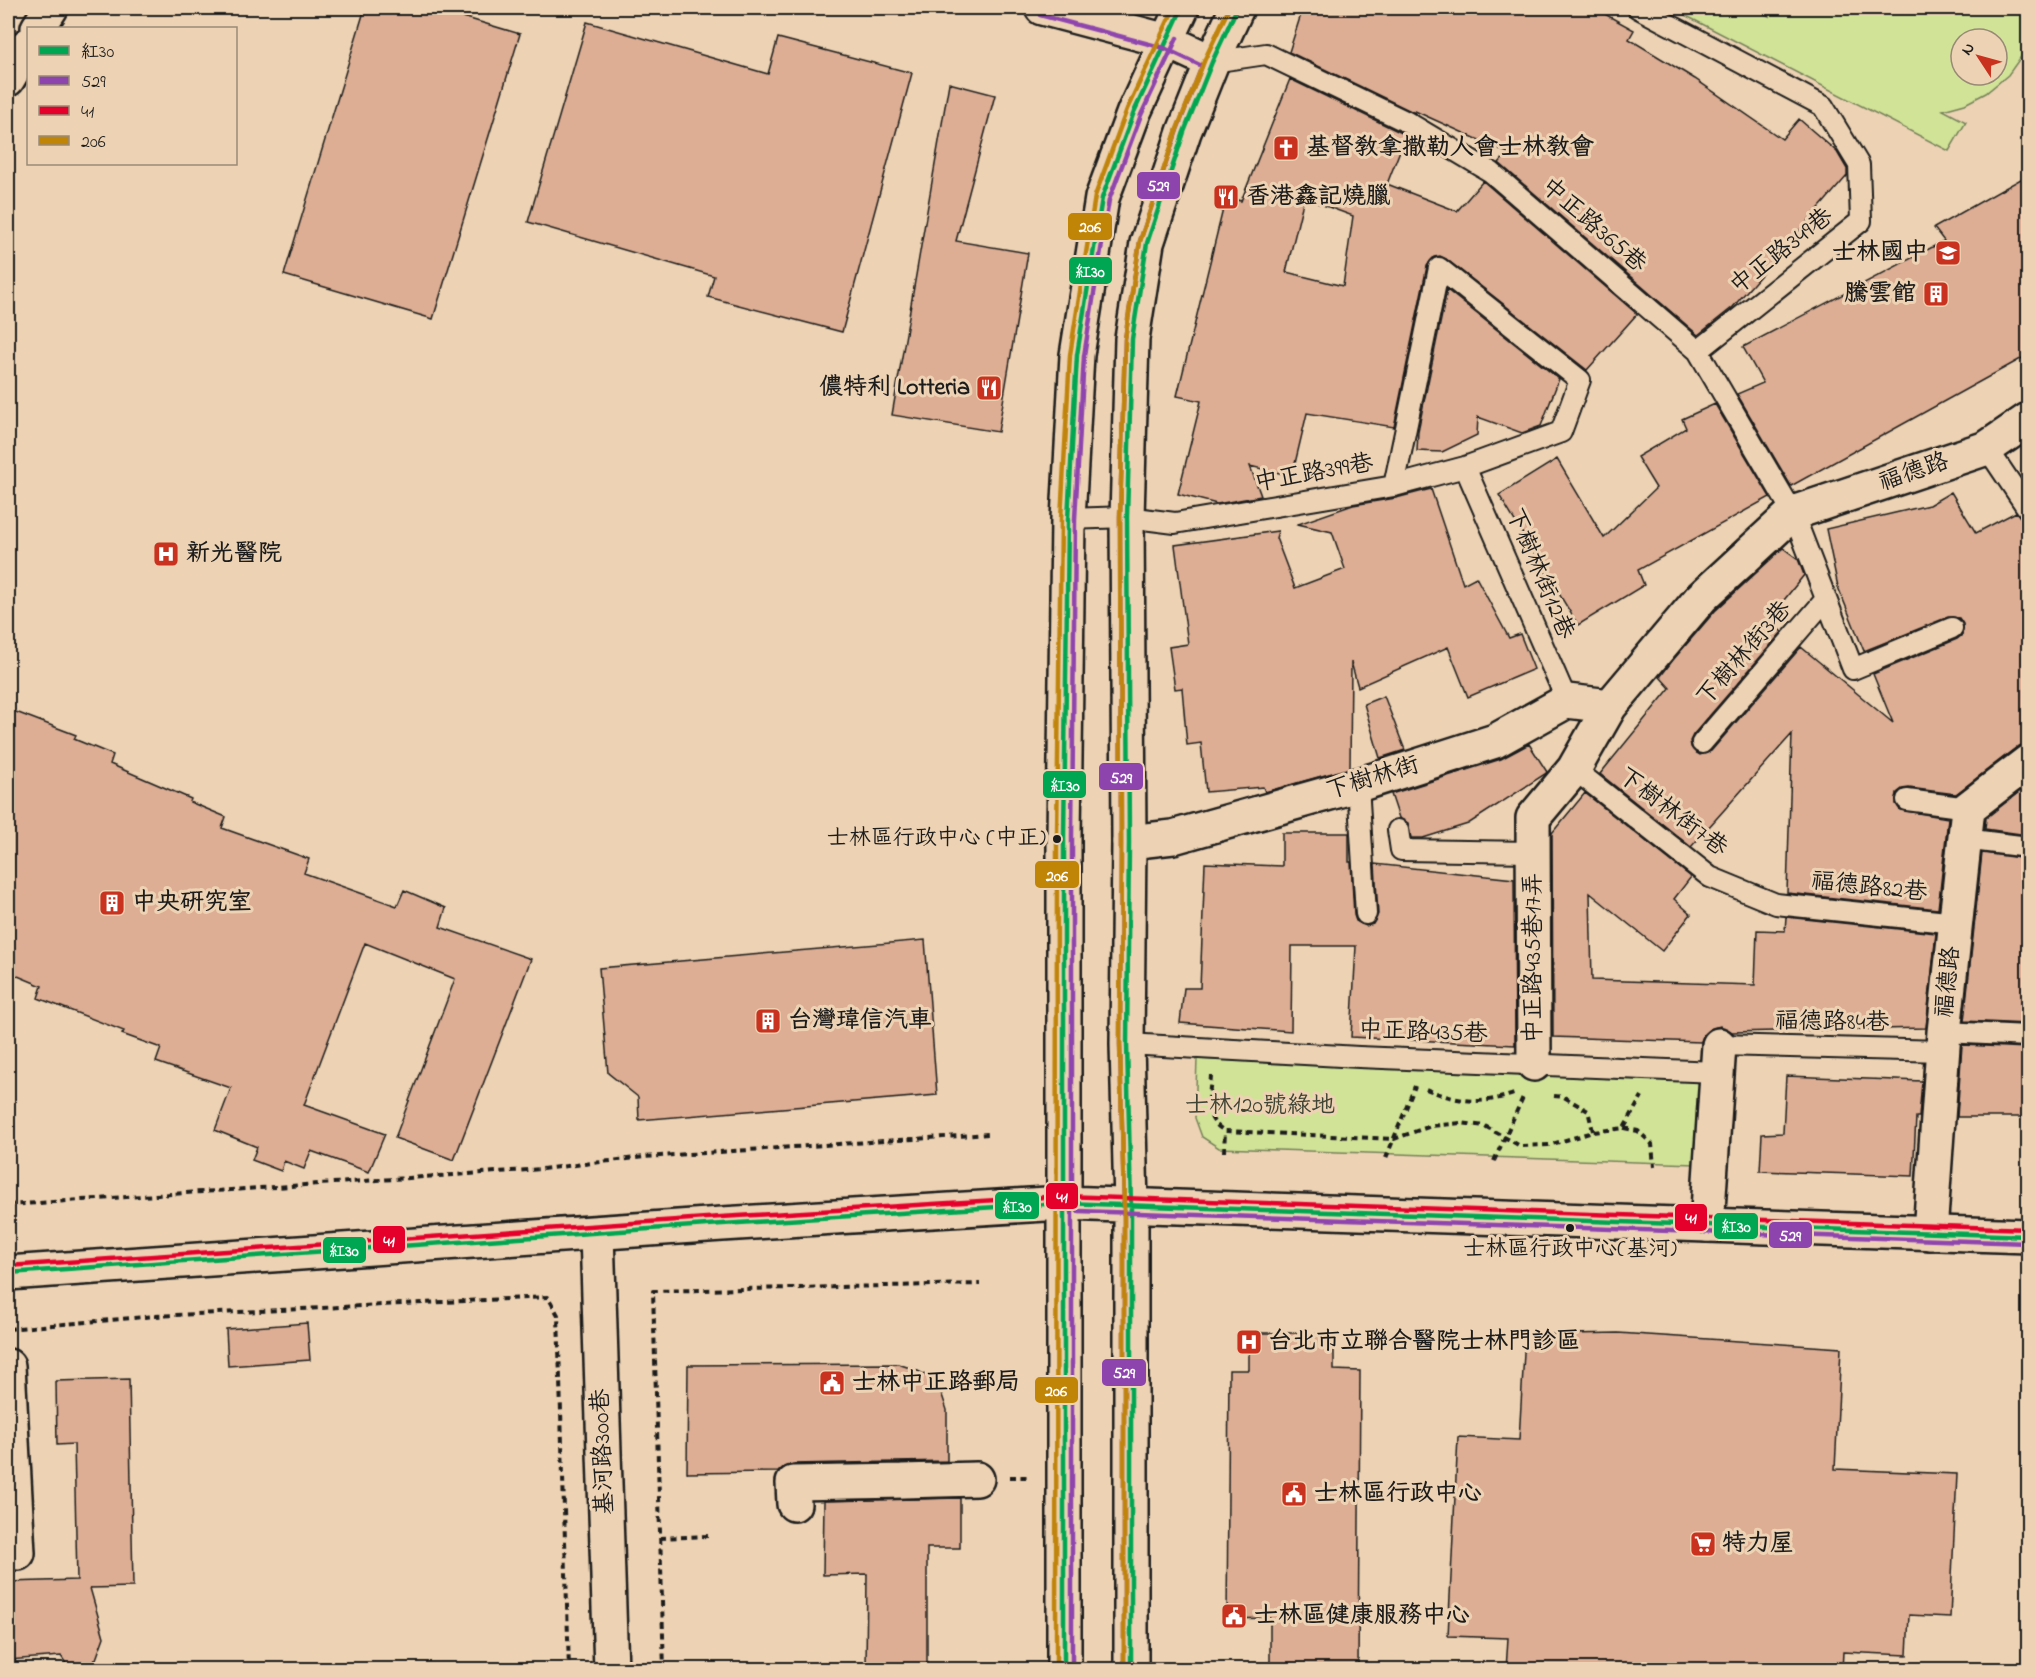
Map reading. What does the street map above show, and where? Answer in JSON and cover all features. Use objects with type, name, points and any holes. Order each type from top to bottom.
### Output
[{"type":"street","points":[[39,27],[51,8]]},
{"type":"street","points":[[1042,8],[1167,41],[1212,62]]},
{"type":"street","points":[[1064,1670],[1064,837],[1068,519],[1077,355],[1102,198],[1134,112],[1182,8]]},
{"type":"street","points":[[1131,1670],[1131,1206],[1127,1044],[1129,842],[1127,517],[1132,339],[1147,243],[1184,132],[1237,8]]},
{"type":"street","points":[[8,79],[27,47]]},
{"type":"street","name":"福德路","points":[[1793,513],[1987,448],[2028,420]]},
{"type":"street","points":[[1534,852],[1533,818],[1574,769],[1610,706],[1701,598],[1793,513]]},
{"type":"street","points":[[1567,701],[1610,706]]},
{"type":"street","name":"下樹林街","points":[[1129,842],[1173,837],[1358,785],[1495,741],[1567,701]]},
{"type":"street","points":[[1966,824],[2028,762]]},
{"type":"street","name":"福德路","points":[[1930,1233],[1943,1041],[1966,824]]},
{"type":"street","name":"中正路435巷17弄","points":[[1534,852],[1534,1064]]},
{"type":"street","points":[[1707,1225],[1718,1058]]},
{"type":"street","points":[[8,1273],[1063,1203],[2028,1236]]},
{"type":"street","name":"基河路300巷","points":[[597,1234],[611,1670]]},
{"type":"street","points":[[8,1366],[18,1553]]},
{"type":"street","points":[[794,1504],[793,1483],[976,1479]]},
{"type":"lane","name":"中正路349巷","points":[[1638,8],[1823,106],[1859,165],[1862,221],[1698,351]]},
{"type":"lane","name":"中正路365巷","points":[[1212,62],[1266,54],[1407,122],[1463,155],[1491,172],[1698,351],[1793,513],[1853,669],[1952,628]]},
{"type":"lane","name":"中正路399巷","points":[[1068,519],[1127,517],[1175,523],[1394,486],[1465,466],[1561,432],[1580,380],[1439,268],[1394,486]]},
{"type":"lane","points":[[1987,448],[2028,509]]},
{"type":"lane","name":"下樹林街12巷","points":[[1465,466],[1567,701]]},
{"type":"lane","name":"下樹林街3巷","points":[[1702,743],[1826,599]]},
{"type":"lane","name":"下樹林街7巷","points":[[1574,769],[1710,877],[1776,904]]},
{"type":"lane","points":[[1358,785],[1366,914]]},
{"type":"lane","points":[[1907,800],[2028,847]]},
{"type":"lane","points":[[1398,830],[1401,850],[1534,852]]},
{"type":"lane","name":"福德路82巷","points":[[1776,904],[1956,923]]},
{"type":"lane","name":"福德路84巷","points":[[1718,1058],[2028,1036]]},
{"type":"lane","name":"中正路435巷","points":[[1127,1044],[1653,1069],[1718,1058]]},
{"type":"path","points":[[1386,1158],[1421,1072],[1423,1059]]},
{"type":"path","points":[[1494,1161],[1532,1076],[1534,1064]]},
{"type":"path","points":[[1624,1128],[1650,1081],[1653,1069]]},
{"type":"path","points":[[1211,1074],[1209,1115],[1216,1126],[1226,1131],[1394,1139],[1431,1126],[1461,1123],[1485,1126],[1520,1146],[1550,1145],[1593,1132],[1624,1128],[1638,1131],[1652,1144],[1654,1167]]},
{"type":"path","points":[[1224,1152],[1226,1131]]},
{"type":"path","points":[[8,1205],[518,1171],[644,1157],[988,1134]]},
{"type":"path","points":[[664,1670],[653,1291],[980,1284]]},
{"type":"path","points":[[8,1329],[155,1316],[548,1297],[558,1315],[569,1670]]},
{"type":"path","points":[[976,1479],[1064,1475]]},
{"type":"path","points":[[660,1538],[710,1536]]},
{"type":"path","points":[[2003,1669],[2028,1668]]},
{"type":"green space","points":[[1671,8],[1753,8],[1769,16],[1767,8],[2028,8],[2028,47],[2009,74],[2009,27],[1949,27],[1949,87],[1993,87],[1965,104],[1943,110],[1966,122],[1949,151]]},
{"type":"green space","name":"士林120號綠地","points":[[1197,1059],[1700,1082],[1696,1164],[1219,1148],[1202,1137],[1195,1118]]},
{"type":"building","points":[[365,8],[433,8],[520,34],[433,319],[284,275]]},
{"type":"building","points":[[1303,8],[1594,8],[1634,30],[1629,39],[1695,79],[1782,139],[1799,119],[1837,152],[1847,169],[1847,176],[1733,307],[1698,335],[1499,163],[1508,153],[1415,111],[1415,113],[1289,52]]},
{"type":"building","points":[[587,22],[768,74],[778,38],[912,73],[842,332],[708,297],[714,276],[528,222]]},
{"type":"building","points":[[1290,79],[1406,135],[1387,184],[1457,211],[1483,181],[1637,314],[1587,370],[1446,259],[1440,256],[1434,257],[1427,266],[1394,427],[1307,413],[1292,476],[1250,466],[1261,496],[1217,504],[1178,494],[1201,401],[1177,396],[1226,197],[1241,201]],"holes":[[[1304,198],[1353,216],[1343,286],[1286,272]]]},
{"type":"building","points":[[949,83],[995,95],[956,241],[1028,253],[998,432],[892,415]]},
{"type":"building","name":"騰雲館","points":[[2028,175],[2028,355],[1791,486],[1737,394],[1763,383],[1743,347],[1944,241],[1934,228]]},
{"type":"building","points":[[1447,290],[1559,379],[1541,426],[1522,433],[1478,417],[1477,435],[1442,452],[1417,451],[1418,431]]},
{"type":"building","points":[[1715,404],[1770,497],[1638,570],[1644,585],[1578,625],[1499,495],[1557,459],[1604,538],[1656,488],[1637,457],[1686,428],[1682,419]]},
{"type":"building","points":[[1431,489],[1463,584],[1476,577],[1509,638],[1520,634],[1534,669],[1468,697],[1448,647],[1358,687],[1351,662],[1350,768],[1265,792],[1263,787],[1206,792],[1201,743],[1187,745],[1182,688],[1175,689],[1169,647],[1188,644],[1175,545],[1278,531],[1276,538],[1295,588],[1345,569],[1332,532],[1298,524],[1353,505]]},
{"type":"building","points":[[1951,492],[1976,533],[2016,512],[2022,519],[2028,521],[2028,744],[2017,747],[1956,794],[1909,788],[1897,793],[1896,804],[1900,810],[1948,818],[1938,909],[1787,893],[1792,734],[1691,847],[1600,774],[1670,688],[1660,677],[1673,660],[1715,611],[1783,548],[1798,559],[1804,575],[1768,620],[1782,632],[1693,735],[1690,741],[1691,747],[1700,755],[1711,751],[1801,647],[1893,723],[1873,674],[1957,639],[1962,635],[1963,624],[1959,618],[1948,617],[1864,651],[1838,587],[1826,529],[1929,505]]},
{"type":"building","points":[[1384,696],[1405,750],[1380,758],[1364,704]]},
{"type":"building","points":[[8,709],[76,735],[74,739],[113,755],[110,764],[191,799],[190,802],[226,817],[222,828],[309,859],[304,873],[397,906],[404,890],[446,908],[440,927],[531,959],[454,1160],[395,1138],[455,979],[365,943],[304,1105],[385,1134],[369,1172],[311,1151],[304,1169],[284,1161],[281,1171],[252,1160],[257,1147],[215,1130],[231,1088],[156,1062],[161,1048],[122,1034],[124,1031],[38,998],[42,986],[8,972]]},
{"type":"building","points":[[1529,744],[1547,772],[1545,774],[1468,824],[1423,838],[1411,838],[1408,823],[1399,818],[1391,794],[1501,759]]},
{"type":"building","points":[[2028,785],[2028,835],[1985,829],[1986,818]]},
{"type":"building","points":[[1585,793],[1691,877],[1674,899],[1691,914],[1662,951],[1590,893],[1592,980],[1755,985],[1757,930],[1785,931],[1786,917],[1936,933],[1926,1028],[1732,1032],[1720,1026],[1704,1034],[1701,1042],[1553,1037],[1552,833]]},
{"type":"building","points":[[1282,833],[1349,833],[1354,915],[1356,921],[1366,926],[1373,924],[1378,914],[1375,864],[1514,879],[1515,1045],[1351,1037],[1356,946],[1292,946],[1291,1031],[1180,1023],[1184,988],[1200,988],[1205,863],[1282,866]]},
{"type":"building","points":[[1982,853],[2028,859],[2028,1024],[1964,1021]]},
{"type":"building","name":"台灣瑋信汽車","points":[[925,940],[937,1095],[639,1120],[638,1097],[608,1073],[599,968]]},
{"type":"building","points":[[1962,1045],[2028,1048],[2028,1117],[1957,1117]]},
{"type":"building","points":[[1786,1076],[1922,1081],[1919,1117],[1916,1117],[1913,1176],[1760,1171],[1762,1134],[1783,1133]]},
{"type":"building","points":[[307,1323],[310,1360],[228,1366],[226,1329]]},
{"type":"building","name":"士林區行政中心","points":[[1249,1333],[1334,1333],[1334,1370],[1360,1371],[1358,1670],[1270,1670],[1270,1618],[1227,1619],[1229,1370],[1249,1370]]},
{"type":"building","name":"特力屋","points":[[1618,1333],[1841,1348],[1835,1469],[1957,1474],[1950,1617],[1909,1615],[1907,1655],[1843,1652],[1842,1670],[1506,1670],[1508,1638],[1448,1636],[1458,1437],[1519,1440],[1525,1335]]},
{"type":"building","points":[[898,1364],[931,1378],[942,1395],[947,1410],[947,1461],[793,1464],[778,1472],[687,1473],[688,1365]]},
{"type":"building","points":[[129,1379],[133,1587],[90,1588],[104,1637],[96,1659],[84,1667],[69,1668],[61,1656],[8,1660],[8,1582],[77,1580],[74,1444],[57,1445],[56,1381]]},
{"type":"building","points":[[960,1498],[960,1548],[927,1548],[927,1670],[866,1670],[867,1574],[823,1575],[824,1501]]},
{"type":"transit line","name":"206","points":[[1056,1670],[1057,837],[1061,519],[1070,355],[1095,196],[1127,109],[1174,8]]},
{"type":"transit line","name":"紅30","points":[[1064,1670],[1064,837],[1068,519],[1077,355],[1102,198],[1134,112],[1182,8]]},
{"type":"transit line","name":"206","points":[[1124,1670],[1124,1206],[1120,1044],[1120,517],[1125,339],[1140,241],[1177,129],[1205,59],[1229,8]]},
{"type":"transit line","name":"紅30","points":[[1131,1670],[1131,1206],[1127,1044],[1129,842],[1127,517],[1132,339],[1147,243],[1184,132],[1237,8]]},
{"type":"transit line","name":"529","points":[[1040,15],[1164,48],[1202,66],[1177,130],[1140,241],[1125,339],[1120,517],[1120,1044],[1124,1206],[1124,1670]]},
{"type":"transit line","name":"529","points":[[1072,1670],[1072,837],[1075,519],[1084,356],[1109,200],[1141,115],[1177,38]]},
{"type":"transit line","name":"41","points":[[8,1266],[1063,1196],[2028,1229]]},
{"type":"transit line","name":"紅30","points":[[8,1273],[1063,1203],[2028,1236]]},
{"type":"transit line","name":"529","points":[[1078,1211],[2028,1243]]},
{"type":"place","name":"基督教拿撒勒人會士林教會","points":[[1286,148]]},
{"type":"place","name":"香港鑫記燒臘","points":[[1226,197]]},
{"type":"place","name":"士林國中","points":[[1948,253]]},
{"type":"place","name":"騰雲館","points":[[1936,294]]},
{"type":"place","name":"儂特利 Lotteria","points":[[989,388]]},
{"type":"place","name":"新光醫院","points":[[166,554]]},
{"type":"place","name":"士林區行政中心 (中正)","points":[[1057,839]]},
{"type":"place","name":"中央研究室","points":[[112,903]]},
{"type":"place","name":"台灣瑋信汽車","points":[[768,1021]]},
{"type":"place","name":"士林區行政中心(基河)","points":[[1570,1228]]},
{"type":"place","name":"台北市立聯合醫院士林門診區","points":[[1249,1342]]},
{"type":"place","name":"士林中正路郵局","points":[[832,1383]]},
{"type":"place","name":"士林區行政中心","points":[[1294,1494]]},
{"type":"place","name":"特力屋","points":[[1703,1544]]},
{"type":"place","name":"士林區健康服務中心","points":[[1234,1616]]}]
